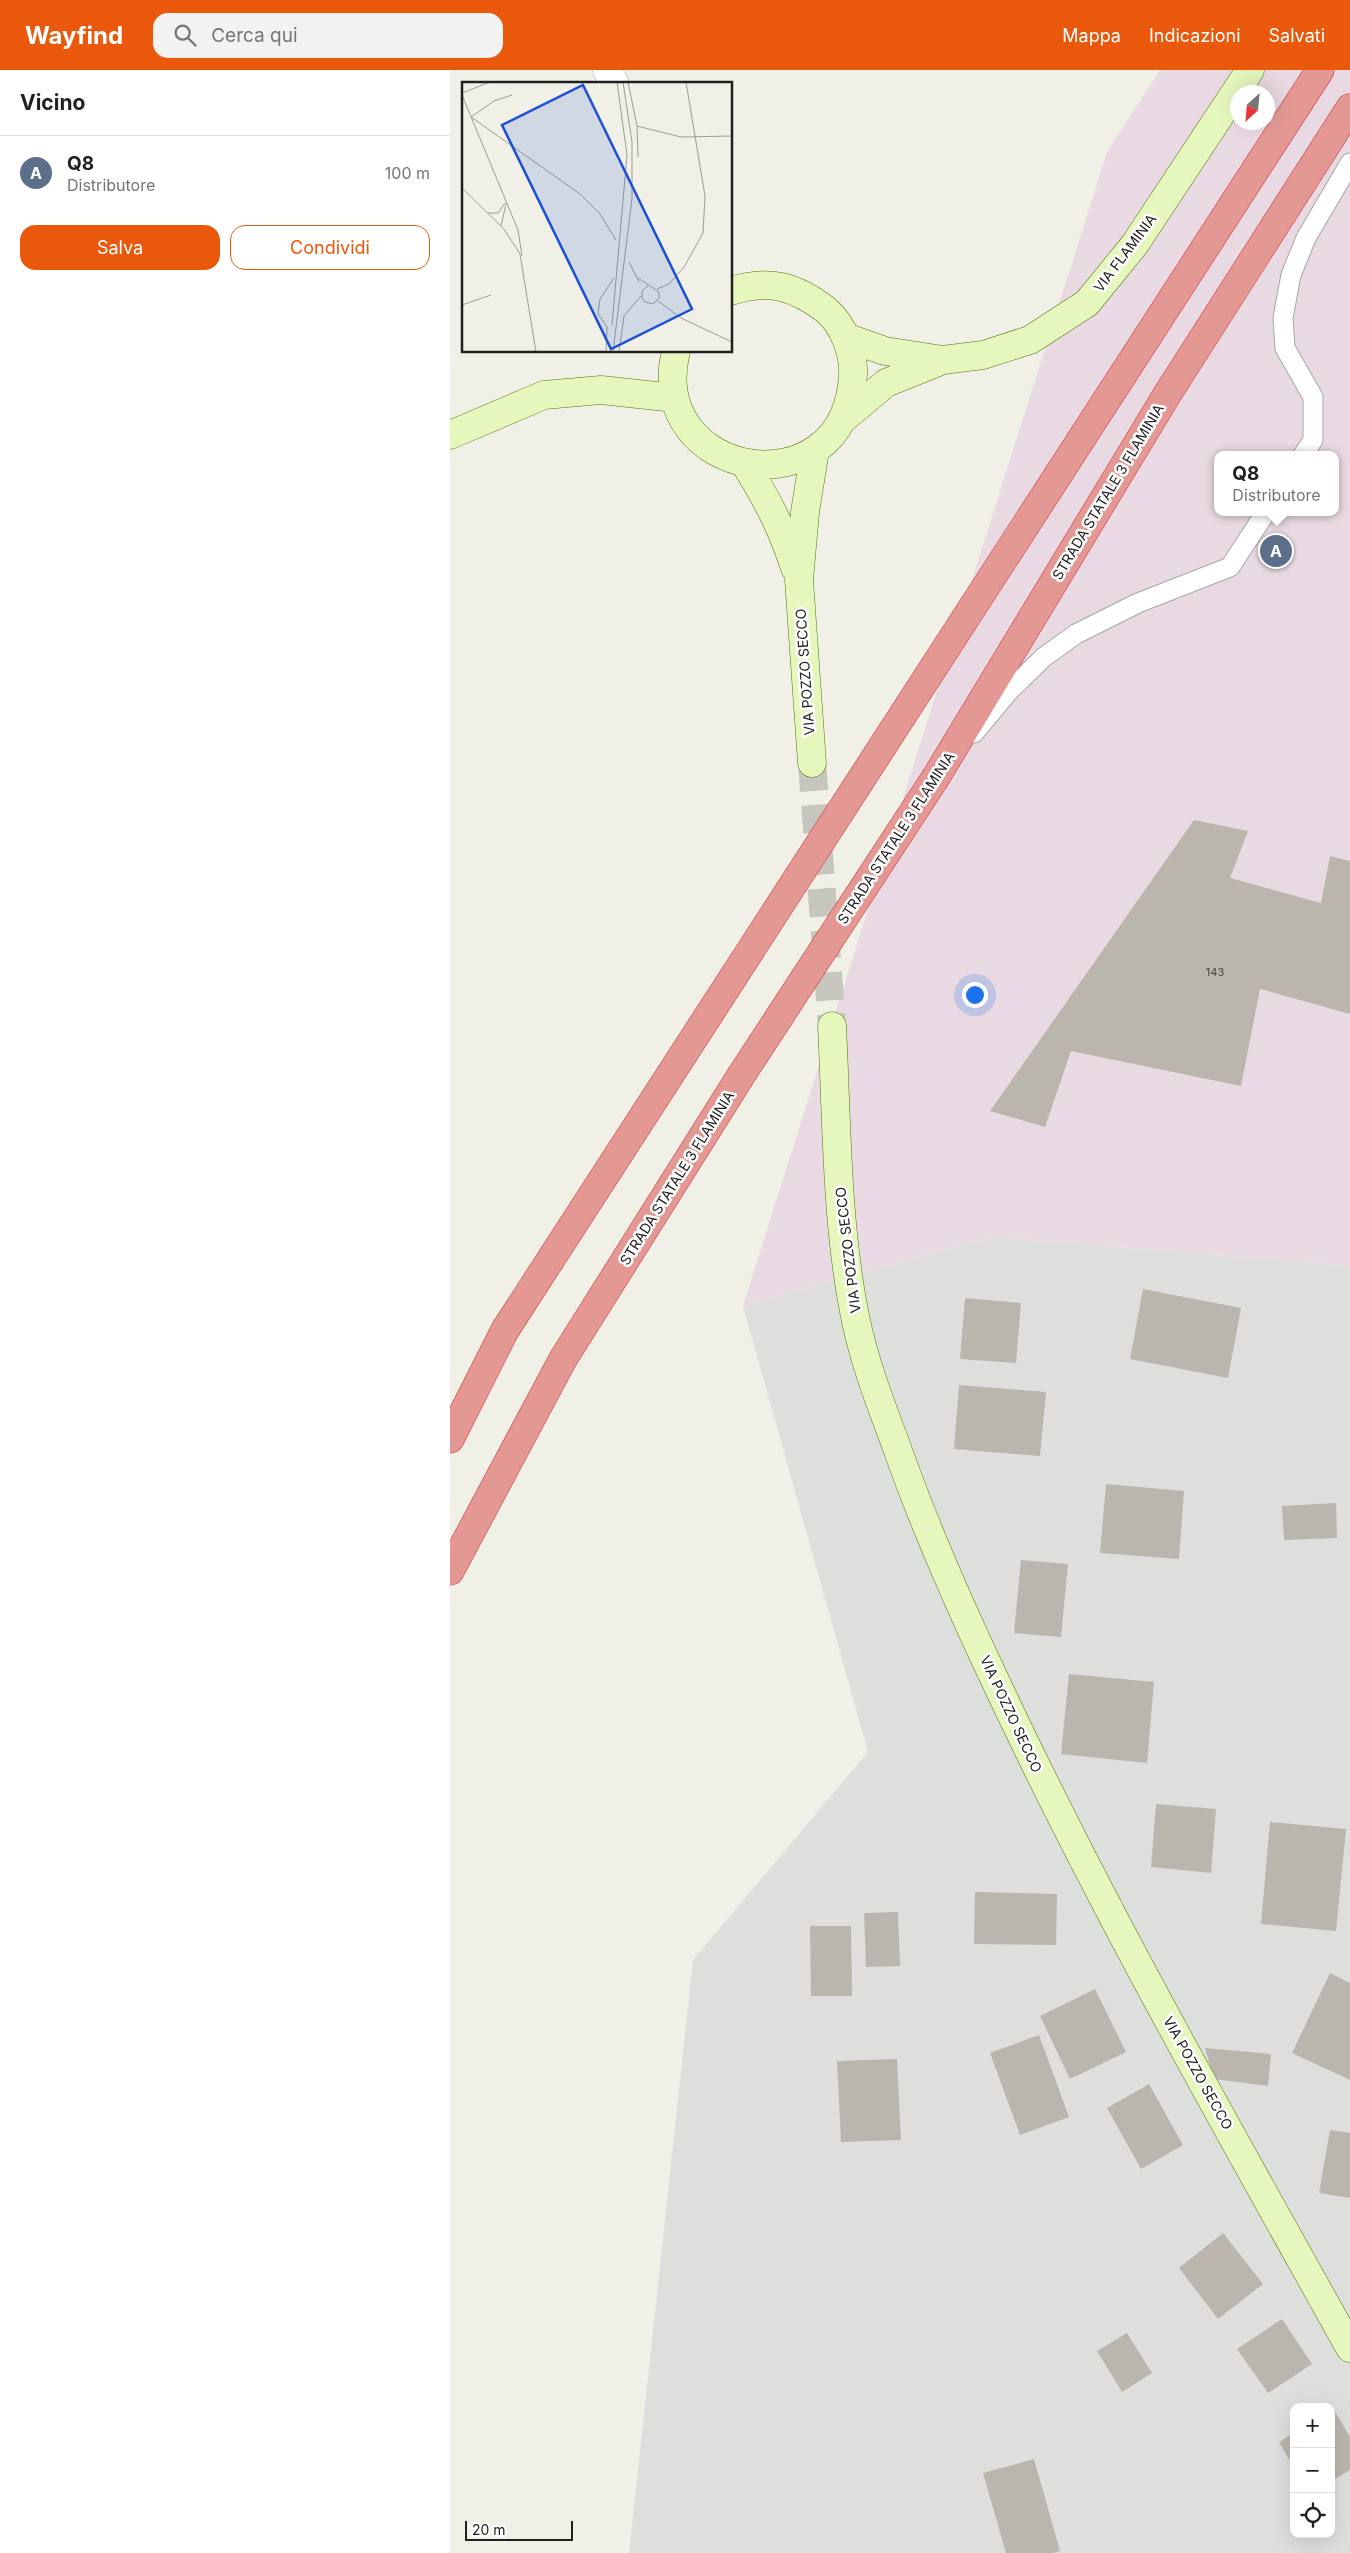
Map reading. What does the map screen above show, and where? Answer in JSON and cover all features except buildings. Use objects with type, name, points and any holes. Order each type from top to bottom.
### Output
[{"type":"highway","points":[[450,1439],[505,1330],[1320,70]]},
{"type":"highway","name":"STRADA STATALE 3 FLAMINIA","points":[[450,1571],[563,1359],[742,1074],[936,778],[1168,393],[1350,108]]},
{"type":"main road","name":"VIA FLAMINIA","points":[[842,420],[886,383],[943,360],[983,355],[1030,340],[1087,303],[1135,244],[1250,70]]},
{"type":"main road","points":[[676,352],[672,368],[675,398],[684,419],[697,437],[714,451],[745,464],[769,466],[793,461],[815,450],[830,437],[842,420],[852,394],[854,365],[846,337],[829,313],[806,295],[778,285],[749,286],[732,291]]},
{"type":"main road","name":"VIA FLAMINIA","points":[[846,337],[885,351],[943,360]]},
{"type":"main road","points":[[450,435],[544,395],[601,390],[675,398]]},
{"type":"main road","name":"VIA POZZO SECCO","points":[[812,763],[799,580],[805,512],[815,450]]},
{"type":"main road","name":"VIA POZZO SECCO","points":[[745,464],[769,502],[783,531],[799,580]]},
{"type":"main road","name":"VIA POZZO SECCO","points":[[832,1026],[840,1183],[848,1274],[876,1393],[908,1478],[952,1589],[1044,1786],[1128,1948],[1350,2348]]},
{"type":"street","points":[[608,70],[614,82]]},
{"type":"lane","points":[[1306,451],[1313,440],[1313,397],[1285,348],[1283,318],[1290,275],[1306,238],[1350,163]]},
{"type":"lane","points":[[936,778],[1009,691],[1044,657],[1076,634],[1138,603],[1230,567],[1263,516]]},
{"type":"shaded area","points":[[1160,70],[1350,70],[1350,1266],[993,1237],[743,1306],[1107,152]]},
{"type":"shaded area","points":[[993,1237],[1350,1266],[1350,2553],[629,2553],[693,1960],[868,1752],[743,1306]]},
{"type":"tunnel","points":[[812,763],[832,1026]]},
{"type":"place","name":"Q8","points":[[1276,551]]}]
